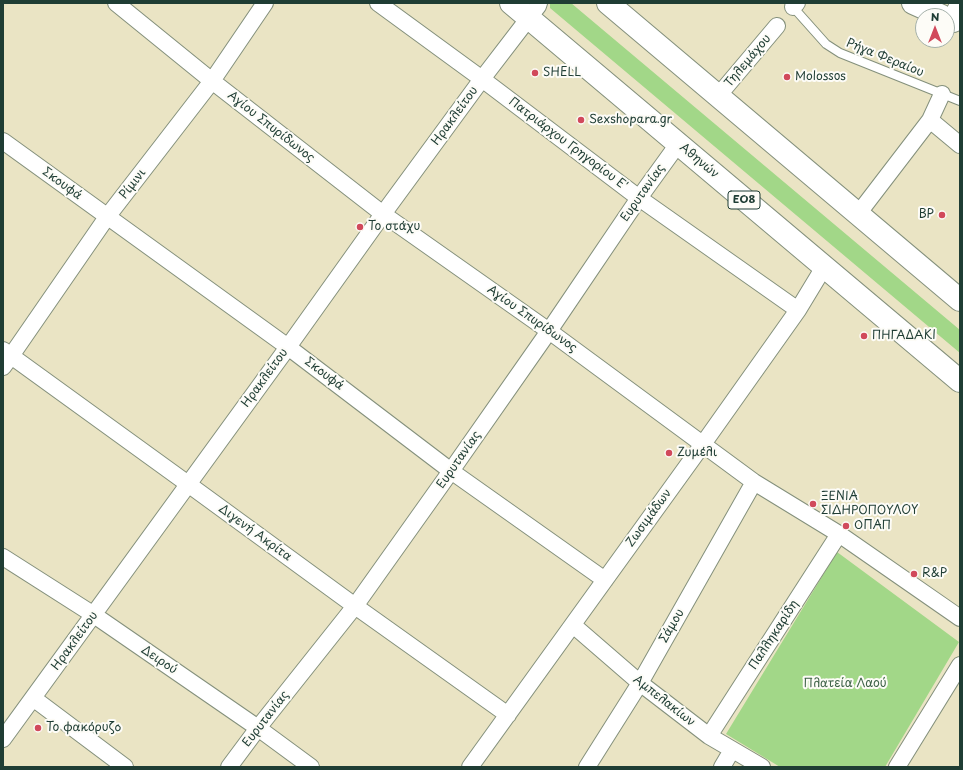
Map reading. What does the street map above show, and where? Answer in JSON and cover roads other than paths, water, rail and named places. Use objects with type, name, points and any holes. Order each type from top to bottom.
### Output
[{"type":"main road","name":"Αθηνών","points":[[511,3],[534,10],[678,144],[960,381]]},
{"type":"main road","points":[[608,3],[960,300]]},
{"type":"main road","points":[[913,3],[927,8]]},
{"type":"street","name":"Αγίου Σπυρίδωνος","points":[[116,3],[212,81],[383,214],[549,331],[754,482],[839,534],[960,618]]},
{"type":"street","name":"Ρίμινι","points":[[6,358],[107,216],[212,81],[266,3]]},
{"type":"street","name":"Πατριάρχου Γρηγορίου Ε'","points":[[378,3],[482,79],[639,198],[798,310]]},
{"type":"street","name":"Ηρακλείτου","points":[[3,739],[383,214],[534,10]]},
{"type":"street","name":"Τηλεμάχου","points":[[718,96],[777,26]]},
{"type":"street","points":[[858,214],[930,120],[942,94]]},
{"type":"street","points":[[930,120],[960,145]]},
{"type":"street","name":"Σκουφά","points":[[3,141],[288,347],[451,471],[605,580]]},
{"type":"street","name":"Ευρυτανίας","points":[[229,767],[354,606],[451,471],[549,331],[639,198],[678,144]]},
{"type":"street","name":"Ζωσιμάδων","points":[[470,767],[798,310],[824,267]]},
{"type":"street","name":"Διγενή Ακρίτα","points":[[6,358],[188,484],[354,606],[508,715]]},
{"type":"street","name":"Σάμου","points":[[587,767],[640,683],[754,482]]},
{"type":"street","name":"Παλληκαρίδη","points":[[709,736],[839,534]]},
{"type":"street","name":"Δειρού","points":[[3,557],[94,615],[258,728],[311,767]]},
{"type":"street","name":"Αμπελακίων","points":[[573,625],[640,683],[709,736],[762,767]]},
{"type":"street","points":[[897,767],[960,665]]},
{"type":"street","points":[[33,698],[125,767]]},
{"type":"street","points":[[722,767],[732,750]]},
{"type":"lane","name":"Ρήγα Φεραίου","points":[[795,5],[826,44],[840,53],[960,101]]},
{"type":"place","name":"SHELL","points":[[535,73]]},
{"type":"place","name":"Molossos","points":[[787,77]]},
{"type":"place","name":"Sexshopara.gr","points":[[581,120]]},
{"type":"place","name":"BP","points":[[942,215]]},
{"type":"place","name":"Το στάχυ","points":[[360,227]]},
{"type":"place","name":"ΠΗΓΑΔΑΚΙ","points":[[864,336]]},
{"type":"place","name":"Ζυμέλι","points":[[669,453]]},
{"type":"place","name":"ΞΕΝΙΑ ΣΙΔΗΡΟΠΟΥΛΟΥ","points":[[813,504]]},
{"type":"place","name":"ΟΠΑΠ","points":[[846,526]]},
{"type":"place","name":"R&P","points":[[914,574]]},
{"type":"place","name":"Το φακόρυζο","points":[[38,728]]},
{"type":"park label","name":"Πλατεία Λαού","points":[[845,684]]}]
